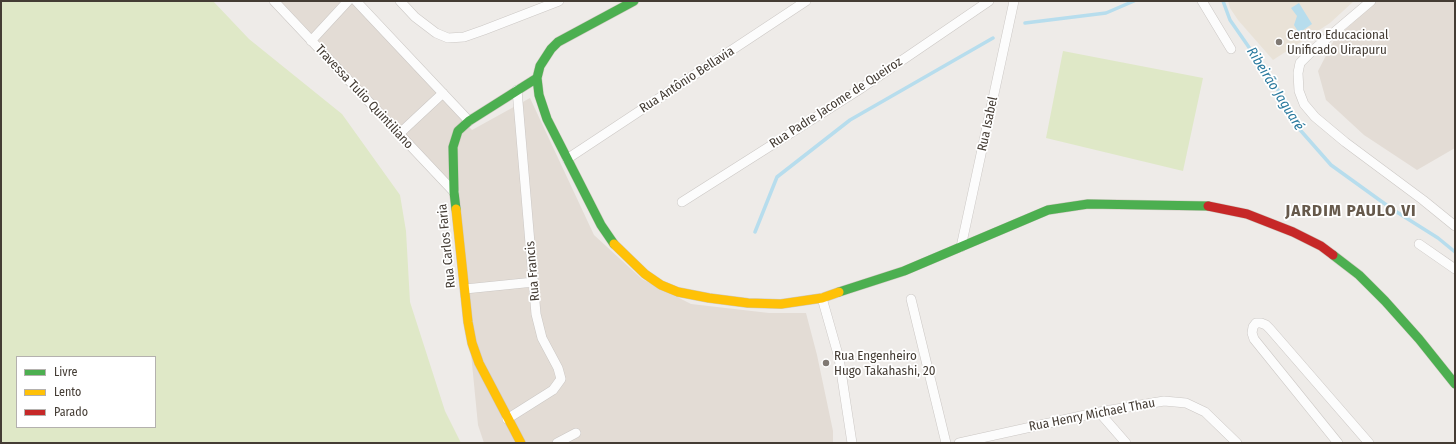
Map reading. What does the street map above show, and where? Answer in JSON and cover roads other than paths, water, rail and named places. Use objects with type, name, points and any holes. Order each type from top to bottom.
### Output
[{"type":"main road","points":[[634,1],[558,42],[551,49],[540,66],[537,78],[539,96],[547,119],[601,225],[612,241],[645,274],[661,285],[678,292],[709,298],[763,304],[782,304],[822,298],[904,271],[1048,210],[1088,204],[1206,206],[1247,214],[1293,232],[1321,246],[1359,274],[1419,339],[1455,384]]},
{"type":"main road","name":"Rua Carlos Faria","points":[[521,443],[479,364],[468,322],[454,192],[453,147],[458,131],[469,121],[537,78]]},
{"type":"street","name":"Travessa Tulio Quintiliano","points":[[274,1],[454,192]]},
{"type":"street","points":[[311,41],[348,1]]},
{"type":"street","points":[[356,1],[469,121]]},
{"type":"street","points":[[400,1],[415,17],[436,33],[448,38],[464,37],[559,1]]},
{"type":"street","name":"Rua Antônio Bellavia","points":[[567,159],[806,1]]},
{"type":"street","name":"Rua Padre Jacome de Queiroz","points":[[682,202],[857,91],[989,1]]},
{"type":"street","name":"Rua Isabel","points":[[961,247],[1014,1]]},
{"type":"street","points":[[1202,1],[1232,49]]},
{"type":"street","points":[[1371,1],[1300,63],[1298,73],[1299,91],[1304,104],[1315,117],[1424,200],[1455,226]]},
{"type":"street","name":"Rua Francis","points":[[507,419],[553,390],[561,380],[558,368],[542,338],[539,325],[517,90]]},
{"type":"street","points":[[399,134],[443,93]]},
{"type":"street","points":[[1419,244],[1455,269]]},
{"type":"street","points":[[465,289],[534,282]]},
{"type":"street","points":[[822,298],[839,358],[852,443]]},
{"type":"street","points":[[911,299],[946,443]]},
{"type":"street","points":[[1338,443],[1254,340],[1252,327],[1256,323],[1261,322],[1270,329],[1369,443]]},
{"type":"street","name":"Rua Henry Michael Thau","points":[[959,443],[1099,412],[1164,401],[1186,403],[1205,412],[1237,443]]},
{"type":"street","points":[[1099,412],[1126,443]]},
{"type":"street","points":[[556,443],[576,433]]},
{"type":"water","points":[[1299,3],[1312,24],[1299,33],[1294,25],[1297,16],[1291,8]]},
{"type":"waterway","points":[[1025,23],[1106,13],[1134,1]]},
{"type":"waterway","name":"Ribeirão Jaguaré","points":[[1223,1],[1230,20],[1284,99],[1294,123],[1331,165],[1392,209],[1438,238],[1455,252]]},
{"type":"waterway","points":[[755,232],[777,177],[850,120],[993,38]]},
{"type":"place","name":"Centro Educacional Unificado Uirapuru","points":[[1279,42]]},
{"type":"place","name":"Rua Engenheiro Hugo Takahashi, 20","points":[[826,363]]},
{"type":"district","name":"JARDIM PAULO VI","points":[[1351,211]]}]
